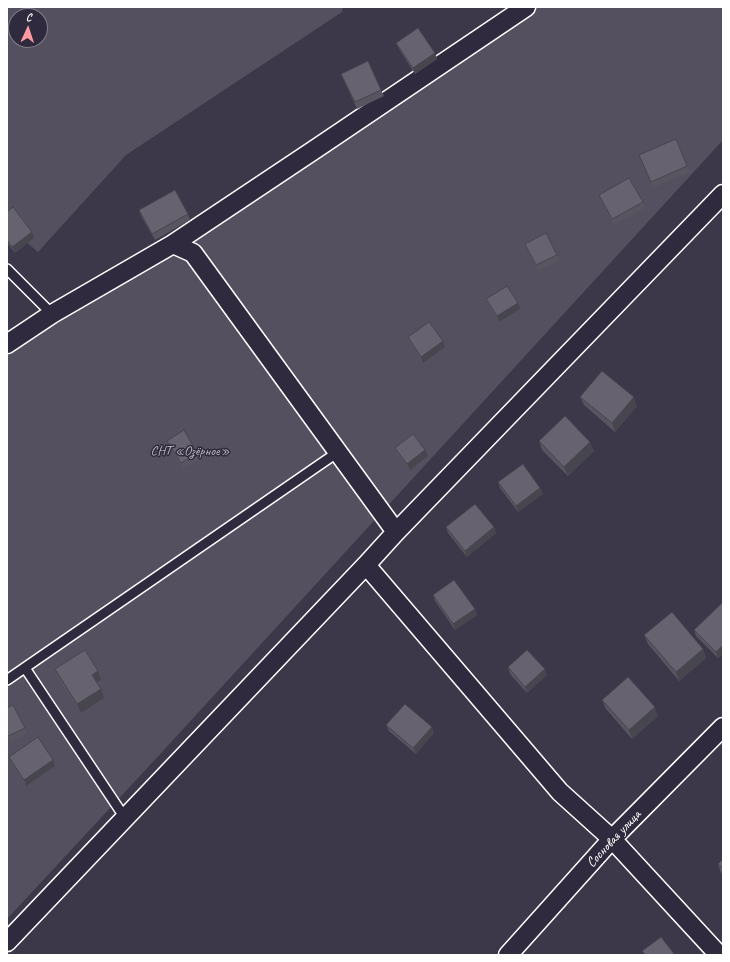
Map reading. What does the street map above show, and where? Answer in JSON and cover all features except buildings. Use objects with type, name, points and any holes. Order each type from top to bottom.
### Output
[{"type":"street","points":[[7,344],[52,314],[173,244],[526,7]]},
{"type":"street","points":[[7,942],[366,566],[396,532],[723,194]]},
{"type":"street","points":[[173,244],[194,253],[396,532]]},
{"type":"street","points":[[366,566],[560,792],[612,839],[719,955]]},
{"type":"street","name":"Сосновая улица","points":[[508,955],[612,839],[723,727]]},
{"type":"lane","points":[[7,269],[52,314]]},
{"type":"lane","points":[[7,680],[338,452]]},
{"type":"lane","points":[[25,668],[125,818]]},
{"type":"green space","points":[[7,7],[343,7],[342,12],[126,155],[38,252],[7,226]]},
{"type":"green space","name":"СНТ «Озёрное»","points":[[531,7],[723,7],[723,140],[7,919],[7,353]]}]
